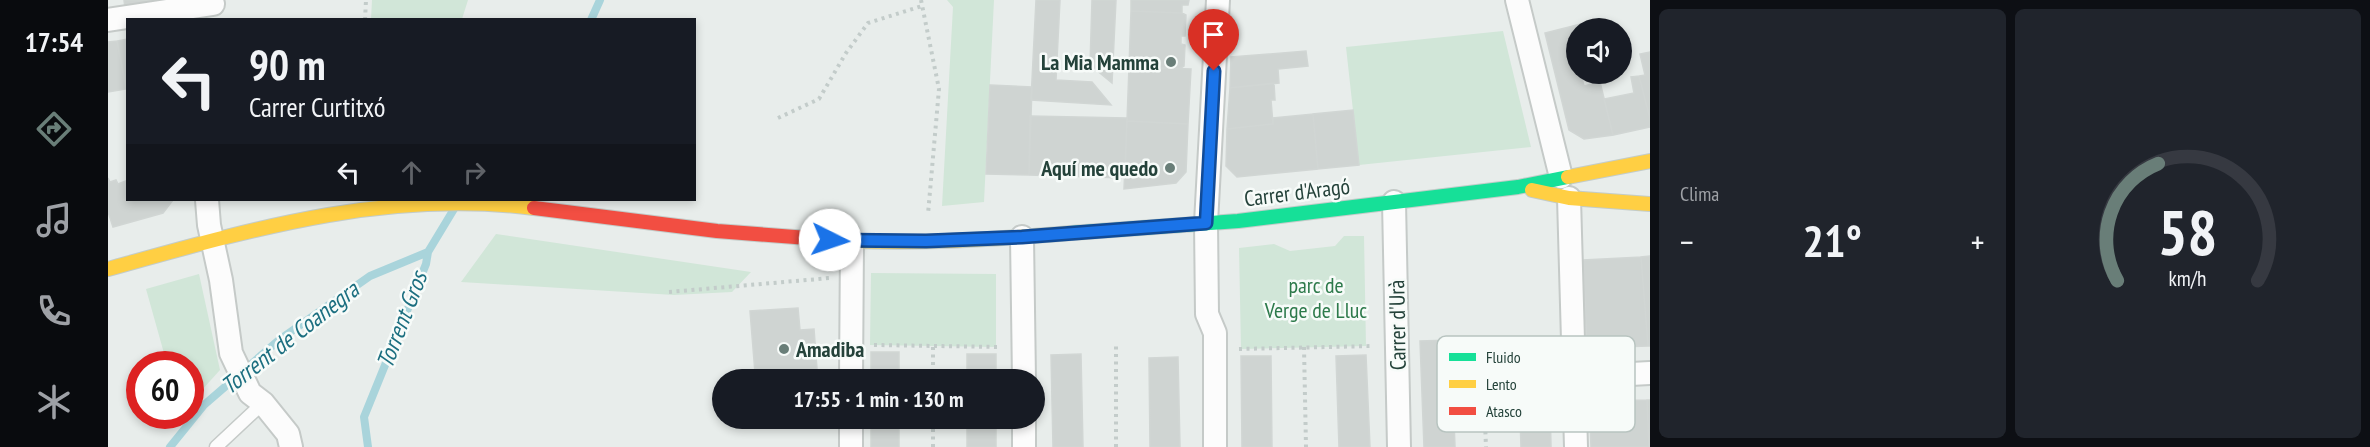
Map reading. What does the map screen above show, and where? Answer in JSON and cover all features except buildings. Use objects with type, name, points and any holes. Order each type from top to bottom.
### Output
[{"type":"main road","name":"Carrer d'Aragó","points":[[1518,187],[1565,188],[1650,161]]},
{"type":"main road","name":"Carrer d'Aragó","points":[[108,269],[212,240],[316,216],[378,207],[445,202],[542,207],[697,229],[852,242],[1022,237],[1206,223],[1518,187],[1565,188],[1650,204]]},
{"type":"street","points":[[1215,447],[1215,333],[1207,314],[1206,223],[1218,0]]},
{"type":"street","points":[[1517,0],[1565,188],[1572,336]]},
{"type":"street","points":[[108,20],[213,8]]},
{"type":"street","points":[[207,201],[209,225],[221,280],[231,353],[256,398],[288,434],[291,447]]},
{"type":"street","name":"Carrer d'Urà","points":[[1394,202],[1399,447]]},
{"type":"street","points":[[1022,237],[1024,369]]},
{"type":"street","points":[[851,369],[852,242]]},
{"type":"street","points":[[1635,374],[1650,373]]},
{"type":"street","points":[[851,429],[851,447]]},
{"type":"street","points":[[1024,429],[1024,447]]},
{"type":"street","points":[[1576,432],[1576,447]]},
{"type":"lane","points":[[216,447],[256,398]]},
{"type":"path","points":[[365,18],[366,0]]},
{"type":"path","points":[[921,0],[939,89],[926,241]]},
{"type":"path","points":[[778,118],[819,99],[846,53],[868,23],[921,6]]},
{"type":"path","points":[[669,292],[852,276]]},
{"type":"path","points":[[852,345],[1023,347]]},
{"type":"path","points":[[1116,345],[1116,447]]},
{"type":"path","points":[[1215,350],[1397,345]]},
{"type":"path","points":[[933,346],[933,369]]},
{"type":"path","points":[[1304,348],[1306,447]]},
{"type":"path","points":[[933,429],[933,447]]},
{"type":"path","points":[[1485,432],[1486,447]]},
{"type":"green space","points":[[372,0],[468,0],[462,18],[371,18]]},
{"type":"green space","points":[[947,0],[994,0],[984,202],[942,206],[953,7]]},
{"type":"green space","points":[[1503,31],[1531,147],[1359,165],[1346,47]]},
{"type":"green space","points":[[496,234],[751,272],[732,292],[674,295],[461,282]]},
{"type":"green space","name":"parc de Verge de Lluc","points":[[1344,236],[1364,236],[1366,346],[1241,349],[1239,248],[1274,244],[1290,251],[1335,246]]},
{"type":"green space","points":[[871,273],[996,274],[996,347],[870,345]]},
{"type":"green space","points":[[199,274],[220,370],[204,388],[204,351],[163,351],[146,289]]},
{"type":"waterway","name":"Torrent Gros","points":[[592,18],[600,0]]},
{"type":"waterway","name":"Torrent Gros","points":[[368,447],[364,417],[426,264],[428,252],[454,209]]},
{"type":"waterway","name":"Torrent de Coanegra","points":[[170,447],[204,405],[279,340],[370,276],[428,252]]},
{"type":"traffic: fast","points":[[1071,233],[1238,221],[1518,187],[1568,177]]},
{"type":"traffic: slow","points":[[1568,177],[1650,161]]},
{"type":"traffic: slow","points":[[1532,190],[1569,198],[1650,204]]},
{"type":"traffic: slow","points":[[108,269],[213,240],[318,217],[371,209],[425,204],[479,204],[534,208]]},
{"type":"traffic: slow","points":[[808,238],[907,242],[1071,233]]},
{"type":"traffic: jam","points":[[534,208],[717,231],[808,238]]},
{"type":"place","name":"La Mia Mamma","points":[[1171,62]]},
{"type":"place","name":"Aquí me quedo","points":[[1170,168]]},
{"type":"place","name":"Amadiba","points":[[784,349]]},
{"type":"route","points":[[830,240],[926,241],[1022,237],[1206,223],[1214,71]]}]
